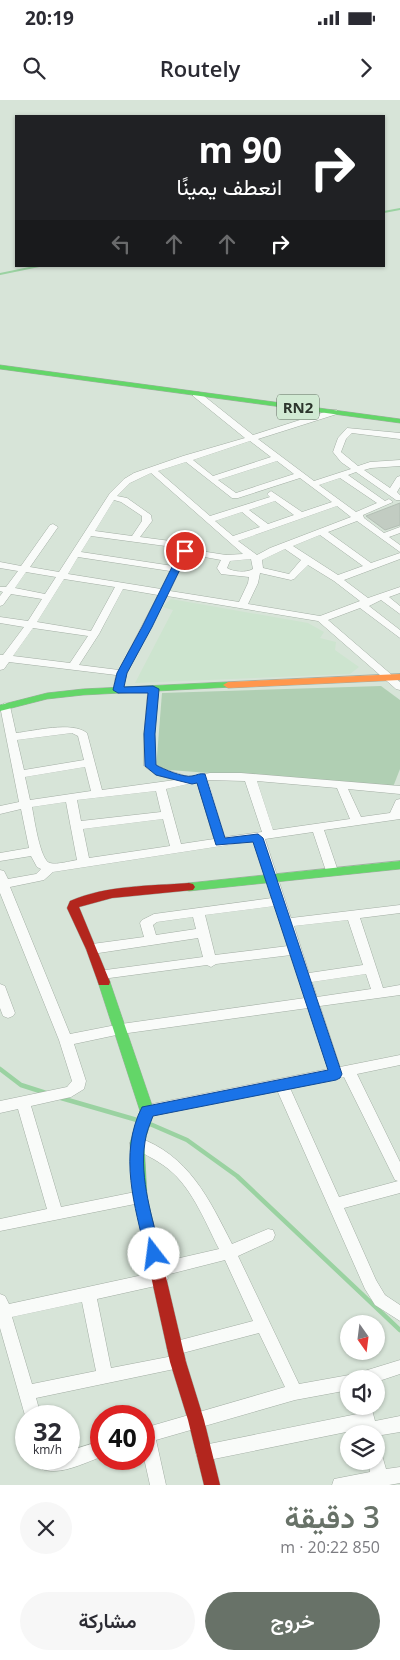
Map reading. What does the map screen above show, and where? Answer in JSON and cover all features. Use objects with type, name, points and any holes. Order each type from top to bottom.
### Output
[{"type":"main road","name":"RN2","points":[[0,367],[400,421]]},
{"type":"main road","points":[[3,707],[47,696],[118,690],[394,678]]},
{"type":"main road","points":[[212,1485],[177,1355],[140,1197],[137,1143],[144,1119],[121,1029],[102,974],[73,908],[77,901],[332,871],[400,865]]},
{"type":"street","points":[[196,394],[301,476],[358,516],[400,549]]},
{"type":"street","points":[[0,667],[4,657],[30,625],[112,497],[127,481],[186,458],[334,412]]},
{"type":"street","points":[[397,496],[344,460],[337,452],[346,432],[354,430],[400,436]]},
{"type":"street","points":[[186,458],[235,496],[301,476]]},
{"type":"street","points":[[213,479],[278,458]]},
{"type":"street","points":[[312,484],[357,469],[378,464],[400,463]]},
{"type":"street","points":[[152,470],[208,520],[255,557],[256,572],[253,583],[242,605]]},
{"type":"street","points":[[341,474],[384,504]]},
{"type":"street","points":[[88,533],[173,544],[178,545],[185,551],[226,558],[255,557],[320,532],[384,504],[397,496],[400,479]]},
{"type":"street","points":[[262,487],[300,515]]},
{"type":"street","points":[[112,497],[124,500],[146,515],[146,521],[134,539]]},
{"type":"street","points":[[208,520],[277,498]]},
{"type":"street","points":[[232,540],[338,503]]},
{"type":"street","points":[[243,509],[266,527]]},
{"type":"street","points":[[0,603],[4,590],[25,568],[53,527]]},
{"type":"street","points":[[382,536],[400,530]]},
{"type":"street","points":[[320,532],[370,567]]},
{"type":"street","points":[[286,545],[337,579],[398,630]]},
{"type":"street","points":[[118,690],[122,673],[185,551]]},
{"type":"street","points":[[75,554],[175,569]]},
{"type":"street","points":[[337,579],[400,556]]},
{"type":"street","points":[[226,558],[222,568],[224,572],[256,572],[291,577],[307,560]]},
{"type":"street","points":[[0,565],[322,619],[400,590]]},
{"type":"street","points":[[73,666],[94,634],[121,584]]},
{"type":"street","points":[[4,590],[48,597]]},
{"type":"street","points":[[383,597],[400,610]]},
{"type":"street","points":[[322,619],[394,678],[400,687]]},
{"type":"street","points":[[0,620],[94,634]]},
{"type":"street","points":[[4,657],[122,673]]},
{"type":"street","points":[[153,689],[149,734],[150,766],[160,772],[196,779]]},
{"type":"street","points":[[3,707],[13,737],[35,851],[41,864],[49,868],[263,836],[316,826],[397,816],[400,803]]},
{"type":"street","points":[[13,737],[72,730],[78,731],[83,735],[96,794]]},
{"type":"street","points":[[20,774],[89,763]]},
{"type":"street","points":[[250,778],[272,878],[312,1003],[342,1072],[400,1176]]},
{"type":"street","points":[[1,809],[196,779],[250,778],[400,790]]},
{"type":"street","points":[[196,779],[221,842]]},
{"type":"street","points":[[341,785],[358,821]]},
{"type":"street","points":[[160,786],[176,849]]},
{"type":"street","points":[[72,798],[84,863]]},
{"type":"street","points":[[76,826],[167,815]]},
{"type":"street","points":[[316,826],[332,871]]},
{"type":"street","points":[[0,857],[35,851]]},
{"type":"street","points":[[0,1107],[71,1092],[79,1085],[66,1040],[2,886],[40,877],[49,868]]},
{"type":"street","points":[[151,940],[146,923],[149,920],[279,901]]},
{"type":"street","points":[[286,923],[400,909]]},
{"type":"street","points":[[198,913],[211,962]]},
{"type":"street","points":[[353,915],[379,994]]},
{"type":"street","points":[[92,949],[202,933]]},
{"type":"street","points":[[102,974],[211,962],[294,950]]},
{"type":"street","points":[[304,978],[372,969]]},
{"type":"street","points":[[0,989],[8,1014]]},
{"type":"street","points":[[66,1040],[121,1029],[400,990]]},
{"type":"street","points":[[144,1119],[282,1085],[400,1060]]},
{"type":"street","points":[[282,1085],[370,1284],[380,1300],[400,1314]]},
{"type":"street","points":[[23,1102],[56,1214]]},
{"type":"street","points":[[137,1143],[169,1161],[185,1177],[200,1197],[229,1253],[295,1392]]},
{"type":"street","points":[[334,1204],[400,1187]]},
{"type":"street","points":[[0,1224],[140,1197]]},
{"type":"street","points":[[30,1405],[1,1308],[88,1293],[159,1274],[229,1253],[268,1235]]},
{"type":"street","points":[[88,1293],[104,1376]]},
{"type":"street","points":[[26,1393],[104,1376],[177,1355],[263,1324]]},
{"type":"street","points":[[385,1372],[400,1367]]},
{"type":"street","points":[[155,1432],[295,1392],[340,1384]]},
{"type":"street","points":[[204,1453],[367,1422],[400,1424]]},
{"type":"street","points":[[154,1470],[158,1485]]},
{"type":"street","points":[[340,1485],[381,1481],[400,1475]]},
{"type":"shaded area","points":[[171,599],[308,623],[324,632],[320,638],[336,642],[335,650],[359,667],[350,674],[135,683],[173,610],[162,607]]},
{"type":"shaded area","points":[[381,686],[400,700],[400,769],[393,787],[156,769],[162,693]]},
{"type":"building","points":[[400,503],[400,525],[385,530],[366,516]]},
{"type":"waterway","points":[[385,212],[400,209]]},
{"type":"waterway","points":[[0,274],[34,267]]},
{"type":"waterway","points":[[0,1069],[21,1085],[46,1093]]},
{"type":"waterway","points":[[61,1098],[137,1120]]},
{"type":"waterway","points":[[150,1124],[187,1140],[237,1176],[400,1330]]},
{"type":"traffic: fast","points":[[0,367],[400,421]]},
{"type":"traffic: fast","points":[[0,708],[47,696],[83,692],[228,685]]},
{"type":"traffic: fast","points":[[189,887],[400,865]]},
{"type":"traffic: fast","points":[[104,982],[147,1111],[137,1143],[140,1197],[146,1222]]},
{"type":"traffic: slow","points":[[228,685],[400,677]]},
{"type":"traffic: jam","points":[[104,982],[92,949],[73,908],[74,904],[112,894],[189,887]]},
{"type":"traffic: jam","points":[[146,1222],[178,1362],[196,1420],[212,1485]]},
{"type":"route","points":[[154,1254],[140,1197],[138,1173],[137,1143],[147,1111],[336,1074],[258,838],[221,842],[201,777],[192,781],[154,770],[150,766],[149,734],[153,689],[118,690],[122,673],[185,551]]}]
